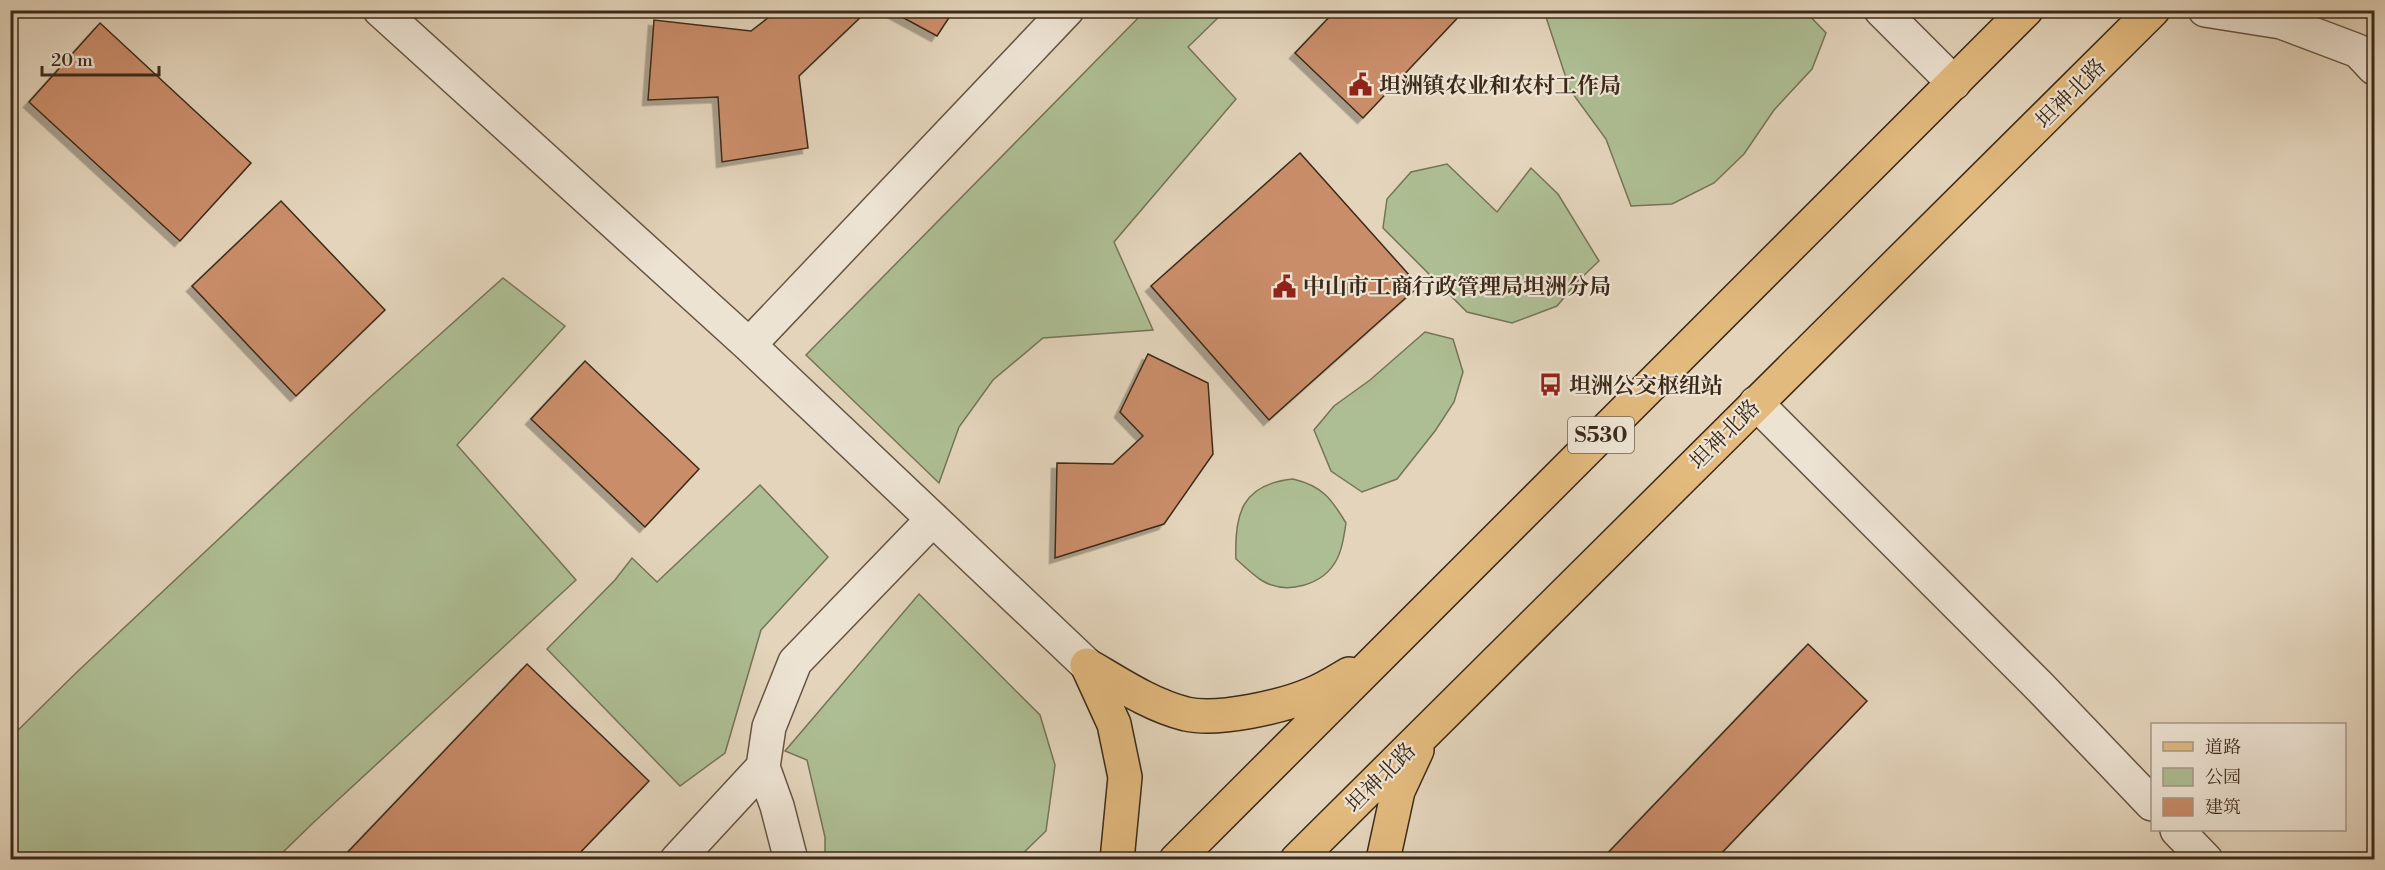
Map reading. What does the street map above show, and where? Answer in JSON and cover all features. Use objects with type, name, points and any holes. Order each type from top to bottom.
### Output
[{"type":"main road","name":"S530","points":[[1176,860],[2026,10]]},
{"type":"main road","name":"坦神北路","points":[[1297,860],[2153,10]]},
{"type":"main road","points":[[1087,665],[1144,698],[1187,714],[1234,715],[1312,694],[1379,658]]},
{"type":"main road","points":[[1087,665],[1114,724],[1125,777],[1117,860]]},
{"type":"main road","points":[[1383,860],[1398,791],[1425,732]]},
{"type":"street","points":[[380,10],[749,345],[1087,665]]},
{"type":"street","points":[[749,345],[1067,10]]},
{"type":"street","points":[[1881,10],[1954,83]]},
{"type":"street","points":[[2205,10],[2281,22],[2358,51],[2374,68]]},
{"type":"street","points":[[1756,403],[2040,687],[2151,803]]},
{"type":"street","points":[[791,860],[777,806],[763,767],[769,727],[795,662],[933,519]]},
{"type":"street","points":[[677,860],[763,767]]},
{"type":"street","points":[[2178,831],[2206,860]]},
{"type":"green space","points":[[1145,11],[1225,11],[1188,47],[1236,99],[1114,242],[1153,330],[1043,338],[993,380],[959,427],[939,483],[806,355]]},
{"type":"green space","points":[[1544,11],[1805,11],[1826,33],[1812,69],[1774,110],[1744,154],[1714,183],[1672,204],[1631,206],[1606,139],[1570,90]]},
{"type":"green space","points":[[1447,164],[1497,212],[1531,168],[1558,194],[1599,261],[1557,306],[1512,323],[1467,312],[1383,228],[1387,199],[1411,172]]},
{"type":"green space","points":[[503,278],[565,326],[457,445],[576,580],[314,822],[278,857],[280,859],[11,859],[11,737],[78,671],[369,398]]},
{"type":"green space","points":[[1425,332],[1453,339],[1463,372],[1454,402],[1435,431],[1397,479],[1362,492],[1331,471],[1314,430],[1334,406],[1370,380]]},
{"type":"green space","points":[[1293,479],[1319,489],[1346,523],[1341,550],[1331,568],[1323,576],[1304,585],[1282,587],[1261,580],[1236,559],[1237,528],[1245,504],[1252,495],[1262,487]]},
{"type":"green space","points":[[760,485],[828,557],[761,630],[725,753],[680,786],[547,649],[615,580],[632,558],[657,582]]},
{"type":"green space","points":[[919,594],[1040,715],[1055,765],[1046,831],[1017,859],[825,859],[825,837],[807,760],[785,751]]},
{"type":"building","points":[[778,10],[868,10],[799,76],[808,148],[722,162],[718,97],[648,100],[654,20],[751,31]]},
{"type":"building","points":[[889,10],[954,10],[937,36]]},
{"type":"building","name":"坦洲镇农业和农村工作局","points":[[1336,10],[1465,10],[1363,118],[1295,53]]},
{"type":"building","points":[[100,23],[251,163],[180,241],[29,102]]},
{"type":"building","name":"中山市工商行政管理局坦洲分局","points":[[1300,153],[1419,286],[1269,420],[1151,286]]},
{"type":"building","points":[[281,201],[385,310],[296,396],[192,286]]},
{"type":"building","points":[[1148,354],[1208,383],[1213,454],[1164,524],[1055,558],[1057,463],[1113,464],[1143,436],[1120,412]]},
{"type":"building","points":[[585,361],[699,469],[645,527],[531,419]]},
{"type":"building","points":[[1808,644],[1867,701],[1715,860],[1601,860]]},
{"type":"building","points":[[527,664],[649,781],[573,860],[350,860],[345,855]]},
{"type":"place","name":"坦洲镇农业和农村工作局","points":[[1361,85]]},
{"type":"place","name":"中山市工商行政管理局坦洲分局","points":[[1285,286]]},
{"type":"place","name":"坦洲公交枢纽站","points":[[1551,385]]}]
